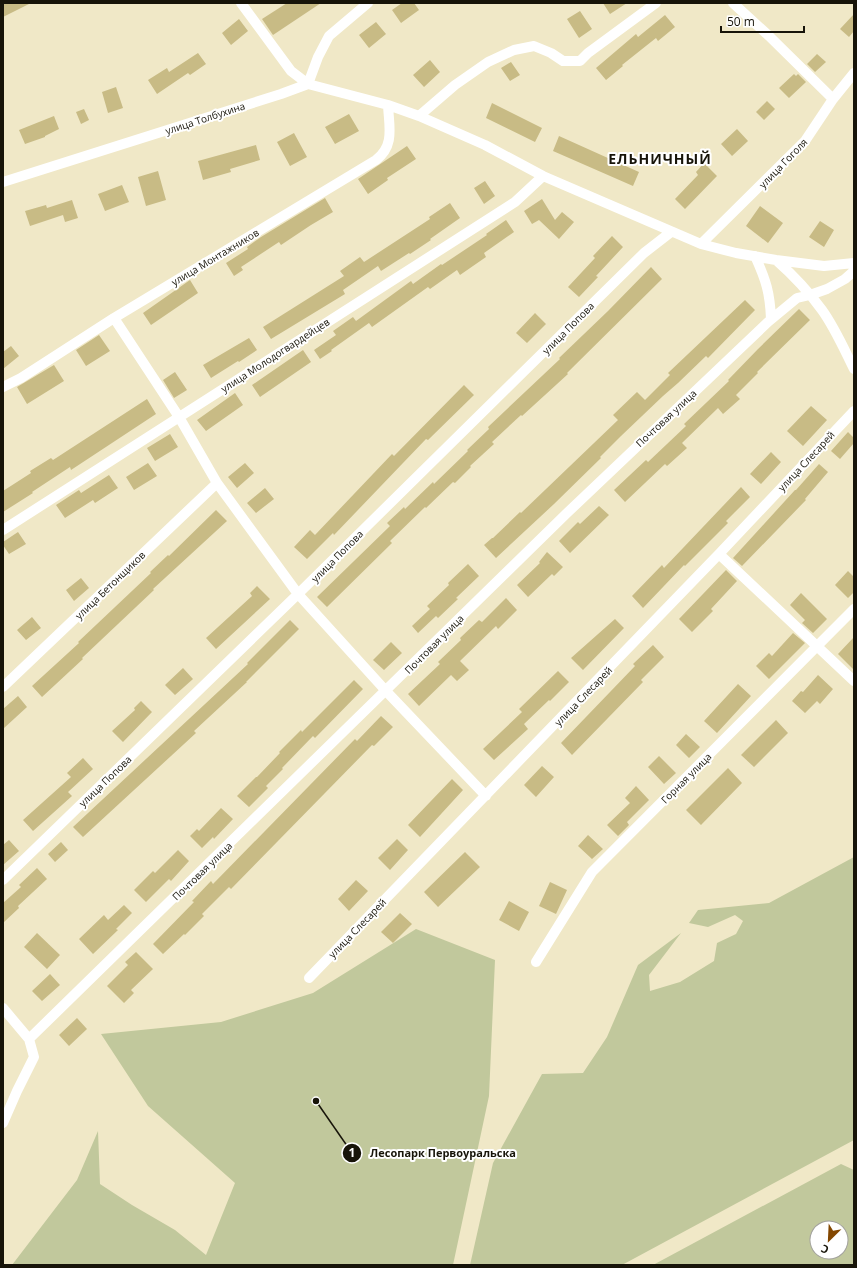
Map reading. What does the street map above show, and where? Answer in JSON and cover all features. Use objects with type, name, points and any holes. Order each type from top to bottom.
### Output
[{"type":"street","points":[[241,3],[291,71],[308,84],[388,105],[419,116],[485,145],[543,176],[701,244],[776,260],[824,266],[854,263]]},
{"type":"street","points":[[308,84],[318,57],[329,36],[368,3]]},
{"type":"street","points":[[419,116],[455,85],[488,62],[514,50],[534,46],[552,53],[563,61],[580,61],[588,53],[656,3]]},
{"type":"street","points":[[733,3],[832,99]]},
{"type":"street","name":"улица Гоголя","points":[[701,244],[805,141],[832,99],[854,72]]},
{"type":"street","name":"улица Толбухина","points":[[3,182],[281,94],[308,84]]},
{"type":"street","name":"улица Монтажников","points":[[3,387],[21,378],[114,318],[376,160],[383,154],[390,140],[388,105]]},
{"type":"street","name":"улица Молодогвардейцев","points":[[3,530],[515,202],[543,176]]},
{"type":"street","name":"улица Попова","points":[[3,880],[298,594],[644,253],[671,232]]},
{"type":"street","points":[[755,256],[763,274],[770,297],[771,319]]},
{"type":"street","points":[[776,260],[810,295],[822,311],[854,369]]},
{"type":"street","name":"Почтовая улица","points":[[29,1039],[567,513],[771,319],[797,298],[827,289],[845,279],[854,271]]},
{"type":"street","points":[[114,318],[179,417],[217,483],[298,594],[386,691],[486,796]]},
{"type":"street","name":"улица Слесарей","points":[[309,978],[719,554],[854,411]]},
{"type":"street","name":"улица Бетонщиков","points":[[3,687],[217,483]]},
{"type":"street","points":[[719,554],[854,681]]},
{"type":"street","name":"Горная улица","points":[[536,962],[592,872],[854,609]]},
{"type":"street","points":[[3,1008],[29,1039],[34,1057],[3,1123]]},
{"type":"green space","points":[[854,857],[854,1140],[622,1265],[470,1265],[493,1163],[542,1074],[583,1073],[607,1037],[638,965],[681,933],[649,975],[650,991],[680,982],[714,961],[717,943],[736,934],[743,921],[735,915],[708,927],[689,923],[698,910],[769,903]]},
{"type":"green space","points":[[416,929],[495,960],[489,1096],[453,1265],[12,1265],[77,1180],[98,1131],[100,1184],[175,1230],[206,1255],[235,1183],[148,1106],[101,1034],[221,1022],[313,993]]},
{"type":"green space","points":[[841,1164],[854,1170],[854,1265],[653,1265]]},
{"type":"building","points":[[3,3],[31,3],[3,17]]},
{"type":"building","points":[[287,3],[321,3],[273,35],[262,19]]},
{"type":"building","points":[[402,3],[414,3],[419,10],[401,23],[392,10]]},
{"type":"building","points":[[603,3],[627,3],[610,14]]},
{"type":"building","points":[[580,11],[592,29],[579,38],[567,19]]},
{"type":"building","points":[[854,14],[854,31],[849,37],[840,29]]},
{"type":"building","points":[[665,15],[675,27],[658,41],[656,38],[606,80],[596,68],[636,34],[638,37]]},
{"type":"building","points":[[239,19],[248,31],[231,45],[222,33]]},
{"type":"building","points":[[376,22],[386,34],[369,48],[359,35]]},
{"type":"building","points":[[198,53],[206,64],[190,75],[188,73],[157,94],[148,80],[167,68],[169,72]]},
{"type":"building","points":[[817,54],[826,62],[815,72],[807,64]]},
{"type":"building","points":[[430,60],[440,72],[424,87],[413,75]]},
{"type":"building","points":[[511,62],[520,75],[510,81],[501,68]]},
{"type":"building","points":[[794,74],[796,76],[798,74],[806,82],[789,98],[779,88]]},
{"type":"building","points":[[116,87],[123,108],[108,113],[102,92]]},
{"type":"building","points":[[767,101],[775,109],[764,120],[756,112]]},
{"type":"building","points":[[492,103],[542,128],[535,142],[486,118]]},
{"type":"building","points":[[84,109],[89,120],[81,124],[76,112]]},
{"type":"building","points":[[349,114],[359,131],[335,144],[325,127]]},
{"type":"building","points":[[54,116],[59,129],[45,137],[25,144],[19,130]]},
{"type":"building","points":[[737,129],[748,141],[732,156],[721,144]]},
{"type":"building","points":[[294,133],[307,157],[290,166],[277,142]]},
{"type":"building","points":[[559,136],[639,172],[633,186],[553,151]]},
{"type":"building","points":[[256,145],[260,160],[230,169],[231,172],[203,180],[198,161]]},
{"type":"building","points":[[407,146],[416,159],[387,178],[388,180],[368,194],[358,179]]},
{"type":"building","points":[[704,163],[717,176],[685,209],[675,199],[698,175],[696,172]]},
{"type":"building","points":[[158,171],[166,200],[146,206],[138,177]]},
{"type":"building","points":[[485,181],[495,196],[484,204],[474,188]]},
{"type":"building","points":[[122,185],[129,202],[105,211],[98,194]]},
{"type":"building","points":[[325,198],[333,212],[281,245],[279,242],[241,267],[243,270],[234,276],[226,263],[248,249],[247,247],[261,237]]},
{"type":"building","points":[[542,199],[555,220],[562,212],[574,222],[559,239],[539,220],[532,224],[524,211]]},
{"type":"building","points":[[72,200],[78,218],[65,222],[63,215],[30,226],[25,211],[46,205],[47,208]]},
{"type":"building","points":[[450,203],[460,218],[430,239],[431,240],[381,271],[378,266],[343,290],[345,294],[271,339],[263,327],[344,276],[340,271],[360,257],[364,262],[430,219],[429,217]]},
{"type":"building","points":[[760,206],[783,223],[768,243],[746,226]]},
{"type":"building","points":[[506,220],[514,232],[484,253],[486,257],[460,275],[457,270],[430,289],[428,287],[372,327],[369,323],[320,359],[314,350],[336,335],[333,331],[353,317],[356,321],[411,281],[413,284],[441,264],[442,265],[487,235],[486,234]]},
{"type":"building","points":[[820,221],[834,230],[824,247],[809,237]]},
{"type":"building","points":[[612,236],[623,247],[579,297],[568,287],[595,258],[593,256]]},
{"type":"building","points":[[651,267],[662,279],[567,373],[568,374],[492,442],[494,444],[470,466],[471,467],[455,483],[453,482],[390,541],[392,543],[327,607],[317,597],[390,526],[387,523],[404,507],[405,509],[433,482],[434,484],[489,429],[488,427],[560,359],[559,358]]},
{"type":"building","points":[[190,280],[198,293],[151,325],[143,313]]},
{"type":"building","points":[[745,300],[755,310],[708,358],[706,356],[663,396],[554,504],[496,558],[484,545],[520,512],[521,513],[618,420],[613,415],[637,392],[645,400],[670,375],[668,373]]},
{"type":"building","points":[[799,309],[810,320],[757,372],[758,373],[736,395],[740,399],[723,414],[718,408],[682,443],[687,448],[667,466],[665,464],[625,502],[614,490],[646,460],[648,462],[686,426],[684,424],[729,381],[728,380],[758,349]]},
{"type":"building","points":[[535,313],[546,324],[527,343],[516,333]]},
{"type":"building","points":[[99,335],[110,351],[86,366],[76,350]]},
{"type":"building","points":[[249,338],[257,350],[211,378],[203,365]]},
{"type":"building","points":[[11,346],[19,356],[3,369],[3,352]]},
{"type":"building","points":[[303,350],[311,362],[260,397],[252,385]]},
{"type":"building","points":[[54,365],[64,381],[27,404],[17,387]]},
{"type":"building","points":[[175,372],[187,390],[174,398],[163,380]]},
{"type":"building","points":[[464,385],[474,395],[428,440],[426,439],[334,535],[333,533],[307,559],[294,547],[310,530],[315,535],[392,454],[394,456]]},
{"type":"building","points":[[235,393],[243,405],[206,431],[197,420]]},
{"type":"building","points":[[147,399],[156,414],[71,470],[70,467],[3,512],[3,491],[31,473],[30,471],[51,458],[53,460]]},
{"type":"building","points":[[811,406],[827,420],[803,446],[787,431]]},
{"type":"building","points":[[848,432],[854,438],[854,443],[840,459],[831,451]]},
{"type":"building","points":[[170,434],[178,447],[155,461],[147,448]]},
{"type":"building","points":[[771,452],[781,462],[761,484],[750,474]]},
{"type":"building","points":[[148,463],[157,476],[134,490],[126,477]]},
{"type":"building","points":[[245,463],[254,473],[237,488],[228,477]]},
{"type":"building","points":[[819,464],[828,472],[805,499],[806,500],[742,566],[733,558]]},
{"type":"building","points":[[109,475],[118,488],[95,503],[93,500],[65,518],[56,505],[79,490],[81,493]]},
{"type":"building","points":[[741,487],[750,497],[726,521],[728,523],[685,566],[684,565],[643,608],[632,596],[662,565],[664,568]]},
{"type":"building","points":[[265,488],[274,499],[256,513],[247,503]]},
{"type":"building","points":[[599,506],[609,515],[570,553],[559,541],[578,522],[580,524]]},
{"type":"building","points":[[216,510],[227,521],[153,589],[154,590],[42,697],[32,686],[79,643],[78,642],[151,573],[150,572],[168,555],[169,556]]},
{"type":"building","points":[[18,532],[26,544],[9,554],[3,545],[3,542]]},
{"type":"building","points":[[547,552],[563,567],[554,576],[552,574],[528,597],[517,585],[540,563],[539,562]]},
{"type":"building","points":[[468,564],[479,576],[438,618],[436,616],[418,633],[412,626],[430,609],[427,606]]},
{"type":"building","points":[[726,570],[737,581],[711,609],[713,611],[692,632],[679,619]]},
{"type":"building","points":[[848,571],[854,577],[854,592],[848,598],[835,585]]},
{"type":"building","points":[[81,578],[89,588],[74,601],[66,590]]},
{"type":"building","points":[[257,586],[270,599],[216,649],[206,638],[252,596],[250,593]]},
{"type":"building","points":[[801,593],[827,619],[813,633],[802,623],[805,620],[790,605]]},
{"type":"building","points":[[506,598],[517,610],[498,629],[496,626],[460,661],[469,670],[457,681],[451,675],[419,706],[408,694],[440,664],[438,662],[461,640],[460,638],[479,620],[482,622]]},
{"type":"building","points":[[32,617],[41,628],[26,640],[17,630]]},
{"type":"building","points":[[615,619],[624,628],[583,670],[571,658]]},
{"type":"building","points":[[290,620],[299,629],[247,682],[194,731],[196,733],[83,837],[73,827],[248,664],[247,663]]},
{"type":"building","points":[[793,633],[805,643],[769,679],[756,666],[769,653],[772,656]]},
{"type":"building","points":[[854,637],[854,670],[838,654]]},
{"type":"building","points":[[391,642],[402,653],[384,670],[373,660]]},
{"type":"building","points":[[653,645],[664,657],[641,680],[643,682],[572,755],[561,743],[635,666],[633,664]]},
{"type":"building","points":[[183,668],[193,679],[175,695],[165,685]]},
{"type":"building","points":[[558,671],[569,682],[524,724],[528,729],[494,760],[483,749],[522,712],[519,709]]},
{"type":"building","points":[[818,675],[833,689],[820,704],[817,701],[805,713],[792,701],[801,691],[803,692]]},
{"type":"building","points":[[354,680],[363,689],[315,738],[313,736],[282,768],[283,769],[266,786],[268,788],[249,807],[237,796],[301,730],[302,732]]},
{"type":"building","points":[[738,684],[751,696],[717,733],[704,721]]},
{"type":"building","points":[[18,696],[27,707],[3,729],[3,709]]},
{"type":"building","points":[[141,701],[152,712],[123,742],[112,731],[135,710],[134,708]]},
{"type":"building","points":[[381,716],[393,727],[374,746],[372,745],[231,889],[229,887],[202,914],[204,916],[185,935],[184,934],[163,954],[153,944],[194,902],[192,901],[211,881],[213,884],[355,739],[357,741]]},
{"type":"building","points":[[776,720],[788,733],[754,767],[741,755]]},
{"type":"building","points":[[686,734],[700,747],[689,758],[676,745]]},
{"type":"building","points":[[659,756],[676,773],[664,784],[648,767]]},
{"type":"building","points":[[83,758],[93,769],[68,792],[72,796],[33,831],[23,820],[71,777],[67,773]]},
{"type":"building","points":[[542,766],[554,777],[536,797],[524,785]]},
{"type":"building","points":[[728,768],[742,783],[701,825],[686,810]]},
{"type":"building","points":[[452,779],[463,790],[420,837],[408,825]]},
{"type":"building","points":[[636,786],[649,800],[627,822],[629,825],[618,836],[607,825],[630,803],[625,798]]},
{"type":"building","points":[[221,808],[233,819],[214,839],[213,837],[202,848],[190,836],[197,829],[199,831]]},
{"type":"building","points":[[588,835],[603,849],[592,859],[578,846]]},
{"type":"building","points":[[397,839],[408,850],[390,870],[378,858]]},
{"type":"building","points":[[9,840],[19,851],[3,865],[3,845]]},
{"type":"building","points":[[61,842],[68,850],[55,862],[48,854]]},
{"type":"building","points":[[178,850],[189,861],[171,881],[169,879],[146,902],[134,890],[153,871],[155,873]]},
{"type":"building","points":[[465,852],[480,867],[438,907],[424,892]]},
{"type":"building","points":[[37,868],[47,879],[18,906],[19,908],[3,923],[3,903],[21,887],[19,885]]},
{"type":"building","points":[[356,880],[368,891],[349,911],[338,899]]},
{"type":"building","points":[[550,882],[567,890],[556,914],[539,906]]},
{"type":"building","points":[[509,901],[529,912],[519,931],[499,920]]},
{"type":"building","points":[[124,905],[132,913],[116,929],[118,930],[93,954],[79,939],[104,915],[108,920]]},
{"type":"building","points":[[400,913],[412,924],[393,943],[381,932]]},
{"type":"building","points":[[37,933],[60,955],[47,969],[24,947]]},
{"type":"building","points":[[136,952],[153,969],[131,990],[134,993],[124,1003],[107,986],[128,965],[125,962]]},
{"type":"building","points":[[50,974],[60,985],[42,1001],[32,991]]},
{"type":"building","points":[[77,1018],[87,1029],[69,1046],[59,1035]]},
{"type":"place","name":"Лесопарк Первоуральска","points":[[316,1101]]},
{"type":"district","name":"ЕЛЬНИЧНЫЙ","points":[[660,159]]}]
